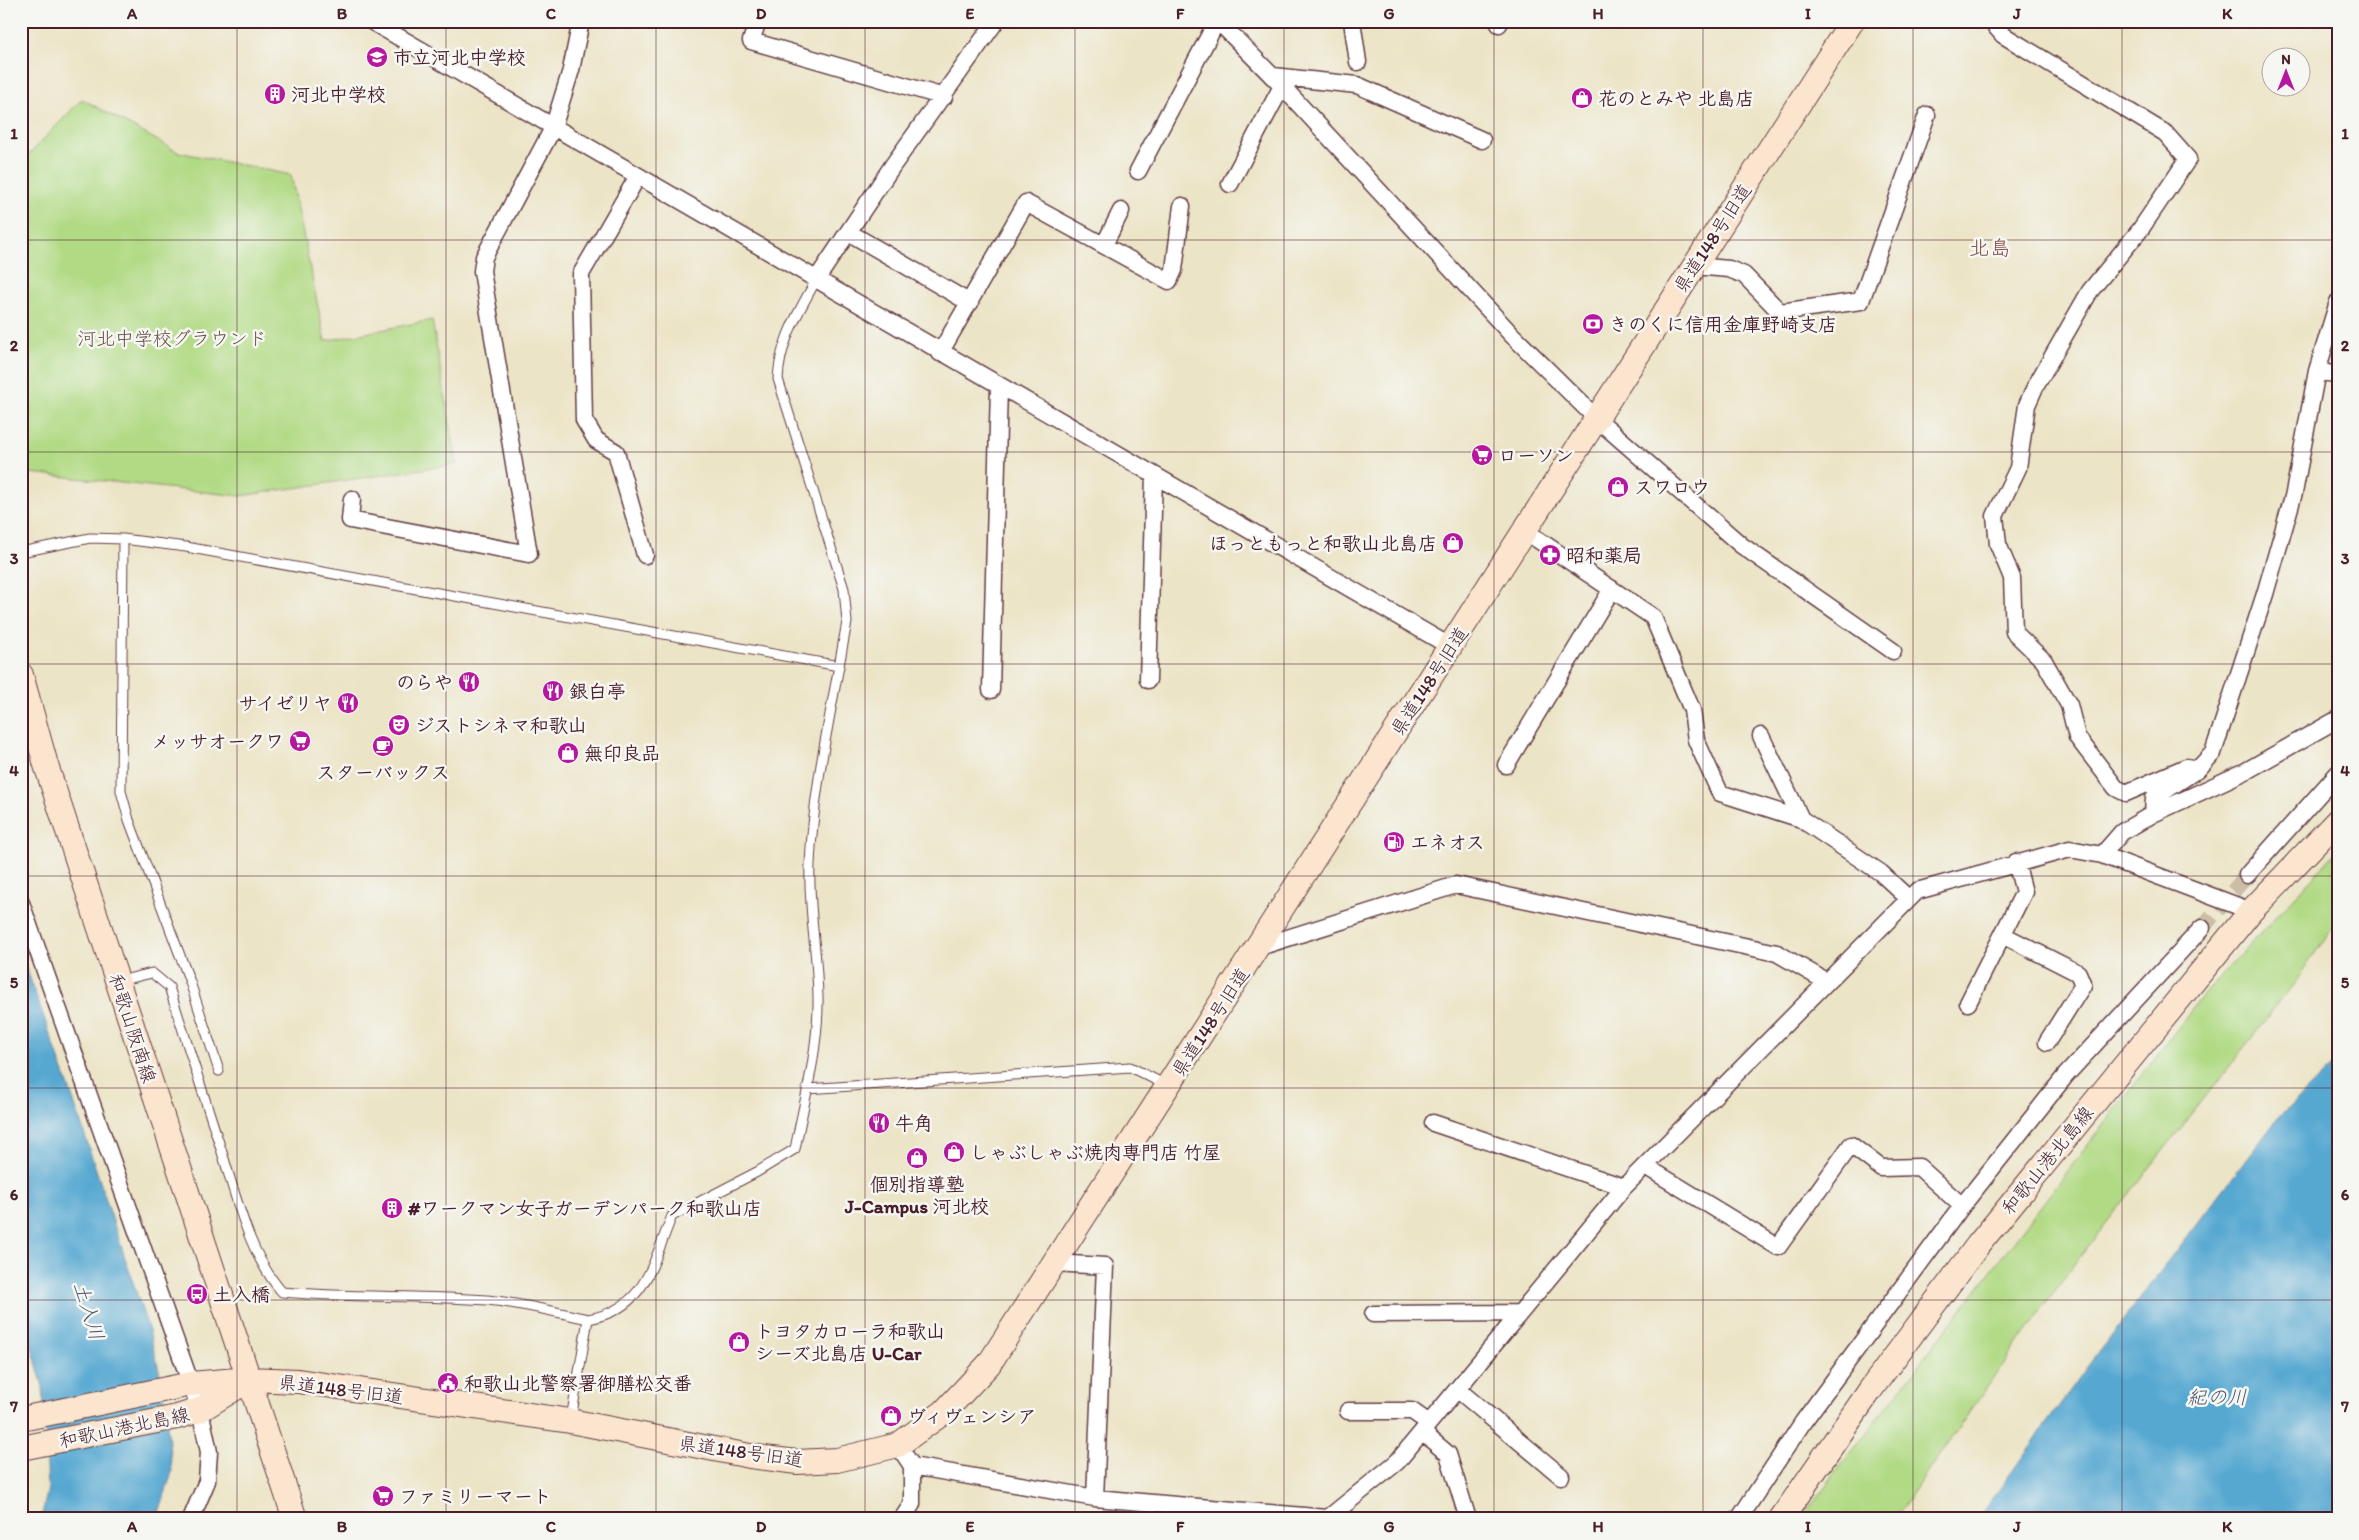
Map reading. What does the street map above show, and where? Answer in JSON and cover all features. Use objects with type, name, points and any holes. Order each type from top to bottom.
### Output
[{"type":"street","points":[[371,21],[940,353],[1451,647]]},
{"type":"street","points":[[352,499],[350,520],[529,554],[482,270],[484,257],[553,128],[571,70],[581,21]]},
{"type":"street","points":[[758,21],[751,41],[944,97]]},
{"type":"street","points":[[816,280],[996,21]]},
{"type":"street","points":[[1138,171],[1218,21],[1277,81],[1511,334],[1596,418],[1741,545],[1893,651]]},
{"type":"street","points":[[1352,21],[1358,62]]},
{"type":"street","name":"県道148号旧道","points":[[248,1380],[298,1381],[570,1421],[750,1456],[797,1462],[836,1460],[898,1445],[944,1412],[989,1364],[1259,947],[1852,21]]},
{"type":"street","points":[[1991,21],[2003,35],[2164,133],[2188,159],[2140,230],[2090,291],[2035,386],[2027,405],[2018,468],[1995,516],[1998,544],[2012,578],[2014,632],[2044,661],[2069,705],[2077,737],[2116,788],[2126,793],[2186,767],[2198,769]]},
{"type":"street","points":[[1277,81],[1358,85],[1482,140]]},
{"type":"street","points":[[1230,184],[1277,81]]},
{"type":"street","points":[[1694,266],[1729,269],[1744,275],[1780,312],[1861,301],[1927,115]]},
{"type":"street","points":[[638,176],[581,274],[584,420],[596,440],[616,452],[645,555]]},
{"type":"street","points":[[940,353],[1026,203],[1169,281],[1174,270],[1182,206]]},
{"type":"street","points":[[1104,245],[1121,211]]},
{"type":"street","points":[[848,232],[970,303]]},
{"type":"street","points":[[2153,814],[2154,798],[2198,769],[2213,753],[2265,594],[2294,493],[2317,371],[2338,302]]},
{"type":"street","points":[[2317,371],[2338,375]]},
{"type":"street","points":[[991,690],[999,386]]},
{"type":"street","points":[[1148,680],[1154,476]]},
{"type":"street","points":[[1525,532],[1653,617],[1692,710],[1696,740],[1720,794],[1800,819],[1881,873],[1909,899]]},
{"type":"street","points":[[1506,766],[1612,590]]},
{"type":"street","name":"和歌山阪南線","points":[[21,675],[46,766],[119,981],[172,1153],[248,1380]]},
{"type":"street","points":[[2102,855],[2122,832],[2153,814],[2246,771],[2337,722]]},
{"type":"street","points":[[1761,736],[1800,819]]},
{"type":"street","points":[[2247,875],[2338,773]]},
{"type":"street","name":"和歌山港北島線","points":[[1781,1519],[1870,1389],[1978,1245],[2251,911],[2338,820]]},
{"type":"street","points":[[912,1466],[1095,1498],[1327,1518],[1397,1462],[1624,1187],[1917,891],[2016,862],[2070,849],[2102,855],[2251,911]]},
{"type":"street","points":[[1968,1002],[2024,892],[2016,862]]},
{"type":"street","points":[[1259,947],[1456,885],[1777,953],[1827,982]]},
{"type":"street","points":[[21,903],[182,1386],[200,1410],[209,1452],[207,1481],[191,1519]]},
{"type":"street","points":[[1738,1519],[1803,1422],[1962,1206],[2066,1075],[2202,928]]},
{"type":"street","points":[[2003,935],[2078,973],[2083,986],[2047,1042]]},
{"type":"street","points":[[1432,1123],[1624,1187]]},
{"type":"street","points":[[1645,1166],[1778,1247],[1851,1146],[1881,1168],[1919,1167],[1962,1206]]},
{"type":"street","points":[[1054,1263],[1105,1266],[1095,1498]]},
{"type":"street","points":[[1373,1314],[1520,1313]]},
{"type":"street","points":[[248,1380],[295,1519]]},
{"type":"street","name":"和歌山港北島線","points":[[23,1418],[182,1386],[248,1380]]},
{"type":"street","name":"和歌山港北島線","points":[[27,1447],[177,1417],[200,1410],[248,1380]]},
{"type":"street","points":[[1458,1389],[1561,1476]]},
{"type":"street","points":[[1348,1411],[1412,1411],[1448,1454],[1468,1519]]},
{"type":"street","points":[[898,1445],[912,1466],[912,1504],[902,1519]]},
{"type":"lane","points":[[119,981],[152,973],[169,987],[238,1203],[253,1242],[273,1282],[282,1292],[323,1296],[488,1300],[588,1319],[604,1316],[622,1307],[643,1287],[672,1216],[757,1172],[795,1149],[807,1088],[818,1008],[810,866],[813,824],[826,736],[847,622],[844,589],[778,379],[779,358],[786,337],[816,280]]},
{"type":"lane","points":[[21,552],[90,538],[123,539],[268,562],[839,666]]},
{"type":"lane","points":[[123,539],[121,791],[129,820],[190,982],[219,1071]]},
{"type":"lane","points":[[807,1088],[1130,1067],[1168,1086]]},
{"type":"lane","points":[[570,1421],[588,1319]]},
{"type":"green space","name":"河北中学校グラウンド","points":[[82,99],[178,152],[291,175],[325,341],[432,320],[457,464],[240,496],[21,472],[21,163]]},
{"type":"green space","points":[[2338,850],[2338,919],[2297,980],[2075,1263],[1894,1519],[1800,1519],[2204,994]]},
{"type":"water","name":"土入川","points":[[21,953],[71,1093],[149,1331],[163,1386],[172,1472],[157,1519],[41,1519],[48,1488],[43,1387],[21,1308]]},
{"type":"water","name":"紀の川","points":[[2338,1060],[2338,1519],[1978,1519],[2087,1367],[2279,1117]]},
{"type":"tunnel","points":[[2202,928],[2247,875]]},
{"type":"place","name":"市立河北中学校","points":[[377,57]]},
{"type":"place","name":"河北中学校","points":[[275,94]]},
{"type":"place","name":"花のとみや 北島店","points":[[1582,98]]},
{"type":"place","name":"きのくに信用金庫野崎支店","points":[[1593,324]]},
{"type":"place","name":"ローソン","points":[[1482,455]]},
{"type":"place","name":"スワロウ","points":[[1618,487]]},
{"type":"place","name":"ほっともっと和歌山北島店","points":[[1453,543]]},
{"type":"place","name":"昭和薬局","points":[[1550,555]]},
{"type":"place","name":"のらや","points":[[469,682]]},
{"type":"place","name":"銀白亭","points":[[553,691]]},
{"type":"place","name":"サイゼリヤ","points":[[348,703]]},
{"type":"place","name":"ジストシネマ和歌山","points":[[399,725]]},
{"type":"place","name":"メッサオークワ","points":[[300,741]]},
{"type":"place","name":"スターバックス","points":[[383,746]]},
{"type":"place","name":"無印良品","points":[[568,753]]},
{"type":"place","name":"エネオス","points":[[1394,842]]},
{"type":"place","name":"牛角","points":[[879,1123]]},
{"type":"place","name":"しゃぶしゃぶ焼肉専門店 竹屋","points":[[954,1152]]},
{"type":"place","name":"個別指導塾 J-Campus 河北校","points":[[917,1158]]},
{"type":"place","name":"#ワークマン女子ガーデンパーク和歌山店","points":[[392,1208]]},
{"type":"place","name":"土入橋","points":[[197,1294]]},
{"type":"place","name":"トヨタカローラ和歌山 シーズ北島店 U-Car","points":[[739,1342]]},
{"type":"place","name":"和歌山北警察署御膳松交番","points":[[448,1383]]},
{"type":"place","name":"ヴィヴェンシア","points":[[891,1416]]},
{"type":"place","name":"ファミリーマート","points":[[383,1496]]},
{"type":"district","name":"北島","points":[[1990,248]]}]
